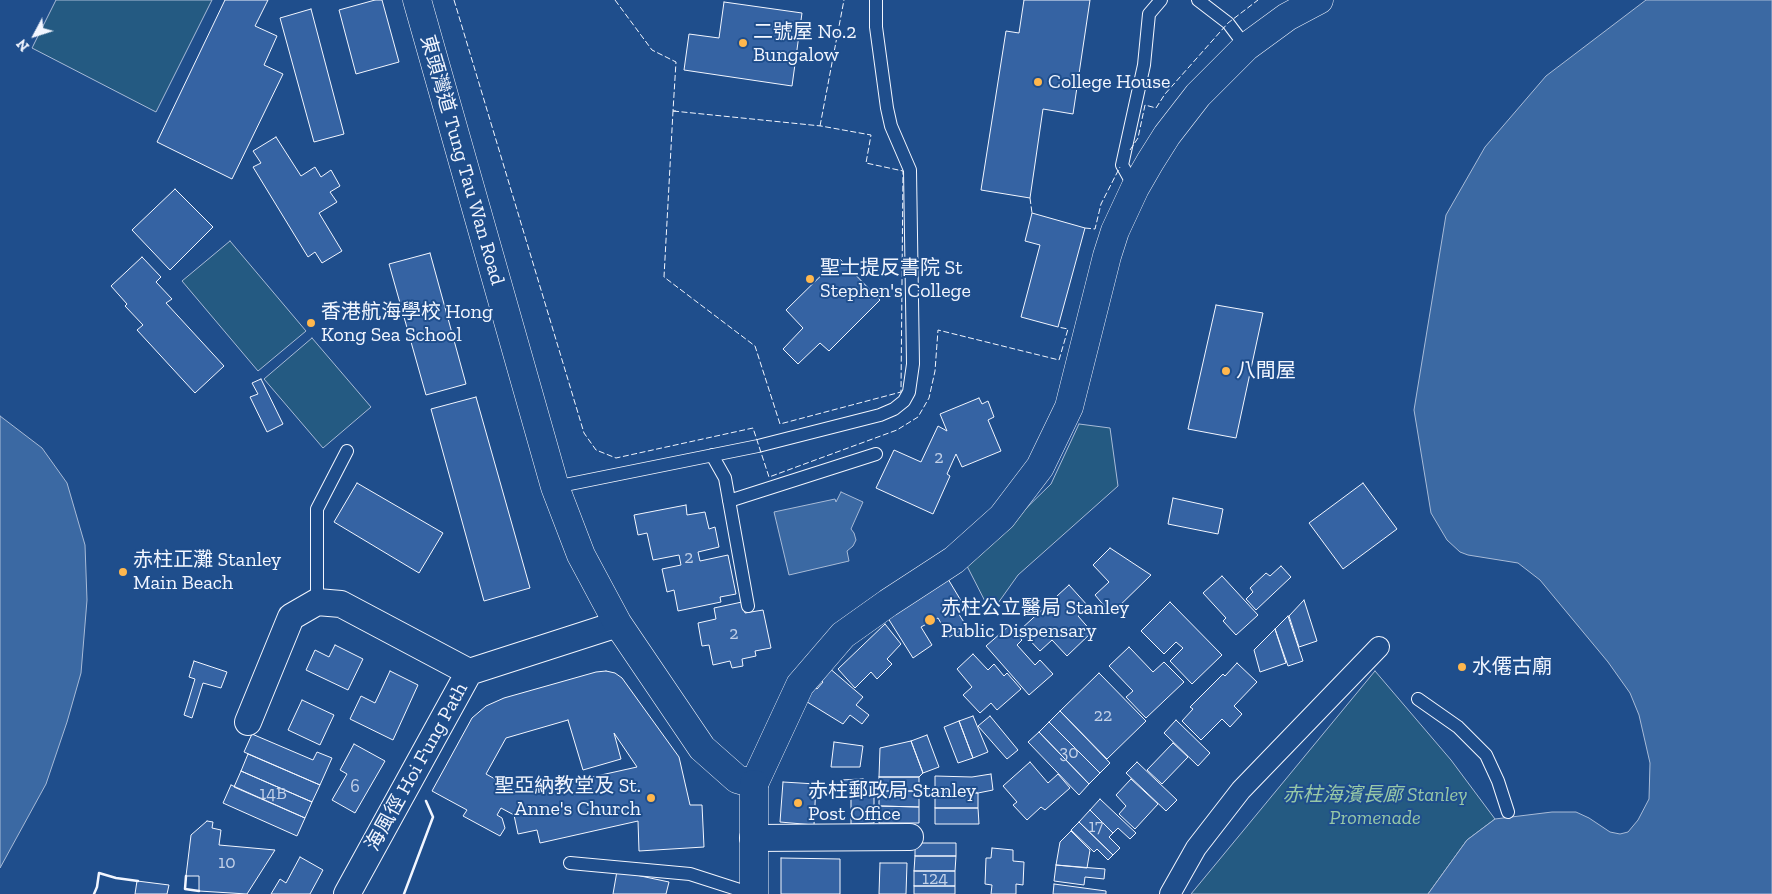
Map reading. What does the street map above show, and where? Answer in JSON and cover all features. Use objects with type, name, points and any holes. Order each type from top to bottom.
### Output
[{"type":"street","name":"東頭灣道 Tung Tau Wan Road","points":[[416,0],[555,487],[581,555],[618,624],[702,748],[737,778],[754,784]]},
{"type":"street","points":[[753,894],[754,784],[800,685],[843,636],[888,602],[954,560],[1002,517],[1040,467],[1069,408],[1115,231],[1135,188],[1163,141],[1198,96],[1246,47],[1287,18],[1319,0]]},
{"type":"street","points":[[248,722],[291,617],[317,602],[341,604],[469,672]]},
{"type":"street","name":"海風徑 Hoi Fung Path","points":[[347,894],[469,672],[618,624]]},
{"type":"street","points":[[1170,894],[1196,848],[1241,790],[1379,648]]},
{"type":"street","points":[[753,838],[910,837]]},
{"type":"lane","points":[[555,487],[758,446],[880,415],[894,409],[904,401],[909,392],[913,364],[910,170],[892,126],[887,108],[876,27],[876,0]]},
{"type":"lane","points":[[1135,188],[1122,165],[1144,65],[1149,14],[1161,0]]},
{"type":"lane","points":[[1198,0],[1228,23],[1246,47]]},
{"type":"lane","points":[[317,602],[316,509],[347,451]]},
{"type":"lane","points":[[729,501],[876,454]]},
{"type":"lane","points":[[712,455],[725,478],[748,606]]},
{"type":"lane","points":[[1418,699],[1458,727],[1486,755],[1498,781],[1508,812]]},
{"type":"lane","points":[[570,863],[690,874],[753,894]]},
{"type":"green space","points":[[56,0],[212,0],[156,112],[32,48]]},
{"type":"green space","points":[[230,241],[306,331],[258,371],[182,281]]},
{"type":"green space","points":[[312,338],[371,407],[323,448],[264,379]]},
{"type":"green space","points":[[1079,424],[1110,428],[1118,486],[1018,575],[991,613],[967,566],[1051,484]]},
{"type":"green space","name":"赤柱海濱長廊 Stanley Promenade","points":[[1375,671],[1451,760],[1495,819],[1467,840],[1428,894],[1191,894]]},
{"type":"shaded area","points":[[1646,0],[1772,0],[1772,894],[1428,894],[1467,840],[1495,819],[1552,812],[1576,812],[1610,832],[1620,834],[1628,832],[1638,820],[1649,799],[1650,763],[1639,715],[1630,693],[1608,662],[1540,580],[1518,563],[1468,555],[1460,552],[1447,540],[1431,513],[1414,410],[1446,215],[1485,147],[1546,76]]},
{"type":"shaded area","points":[[0,416],[42,448],[67,483],[85,545],[87,600],[81,673],[67,722],[46,784],[0,868]]},
{"type":"shaded area","points":[[841,492],[863,502],[851,529],[856,540],[847,551],[849,561],[789,575],[774,512],[835,499],[836,502]]},
{"type":"building","points":[[225,0],[268,0],[255,26],[277,36],[264,65],[283,74],[232,179],[157,142]]},
{"type":"building","points":[[375,0],[382,0],[399,62],[356,74],[339,10]]},
{"type":"building","name":"College House","points":[[1024,0],[1090,0],[1073,114],[1043,109],[1030,198],[981,190],[1006,31],[1019,33]]},
{"type":"building","name":"二號屋 No.2 Bungalow","points":[[724,2],[802,13],[792,86],[684,70],[689,34],[719,38]]},
{"type":"building","points":[[311,9],[344,134],[314,142],[280,18]]},
{"type":"building","points":[[276,137],[301,176],[315,167],[321,177],[331,170],[340,186],[330,192],[337,202],[319,213],[342,251],[322,263],[315,252],[308,257],[253,167],[261,163],[253,151]]},
{"type":"building","points":[[175,189],[213,227],[170,270],[132,230]]},
{"type":"building","points":[[1032,213],[1085,228],[1058,327],[1021,317],[1040,245],[1025,241]]},
{"type":"building","points":[[430,253],[466,384],[426,395],[389,264]]},
{"type":"building","points":[[142,257],[161,277],[156,282],[172,299],[166,303],[224,366],[195,393],[137,330],[143,325],[125,306],[127,304],[111,286]]},
{"type":"building","points":[[839,258],[880,300],[829,351],[820,343],[798,364],[783,349],[803,328],[786,310]]},
{"type":"building","name":"八間屋","points":[[1216,305],[1263,313],[1236,438],[1188,429]]},
{"type":"building","points":[[261,379],[283,424],[267,432],[250,397],[258,394],[252,383]]},
{"type":"building","points":[[476,397],[530,588],[484,601],[431,409]]},
{"type":"building","points":[[979,398],[982,404],[988,401],[994,417],[988,420],[1001,451],[962,467],[956,454],[947,474],[950,476],[933,514],[876,488],[894,450],[921,462],[938,426],[947,431],[940,414]]},
{"type":"building","points":[[357,483],[443,533],[419,573],[334,522]]},
{"type":"building","points":[[1363,483],[1397,529],[1343,569],[1309,523]]},
{"type":"building","points":[[1173,498],[1223,509],[1218,534],[1168,524]]},
{"type":"building","points":[[686,505],[687,515],[705,512],[709,529],[715,527],[719,547],[698,552],[700,561],[728,555],[736,594],[720,597],[721,602],[678,611],[674,590],[667,592],[662,569],[681,565],[679,555],[653,560],[647,533],[638,535],[634,515]]},
{"type":"building","points":[[1110,548],[1151,575],[1111,614],[1095,595],[1109,582],[1093,565]]},
{"type":"building","points":[[1281,566],[1291,577],[1256,610],[1246,599],[1253,592],[1250,588],[1266,573],[1270,576]]},
{"type":"building","points":[[1222,576],[1258,615],[1236,635],[1223,621],[1226,618],[1203,593]]},
{"type":"building","name":"赤柱公立醫局 Stanley Public Dispensary","points":[[948,579],[963,604],[955,608],[967,627],[949,637],[938,618],[921,627],[932,645],[913,658],[886,615]]},
{"type":"building","points":[[1069,585],[1088,606],[1078,616],[1092,632],[1067,656],[1052,640],[1040,651],[1020,630]]},
{"type":"building","points":[[1304,600],[1317,641],[1299,647],[1289,616]]},
{"type":"building","points":[[742,602],[745,613],[763,610],[771,648],[755,651],[756,656],[742,659],[743,666],[732,668],[730,661],[713,665],[709,645],[702,646],[698,623],[716,619],[714,608]]},
{"type":"building","points":[[1170,602],[1222,655],[1192,684],[1170,661],[1183,648],[1176,642],[1164,654],[1141,631]]},
{"type":"building","points":[[1288,616],[1303,661],[1288,666],[1275,629]]},
{"type":"building","points":[[885,624],[901,644],[887,659],[892,664],[877,679],[871,672],[855,688],[838,669]]},
{"type":"building","points":[[1009,626],[1022,640],[1017,645],[1035,665],[1040,660],[1053,674],[1029,695],[986,646]]},
{"type":"building","points":[[1275,629],[1286,663],[1260,672],[1254,650]]},
{"type":"building","points":[[335,645],[363,659],[348,690],[306,670],[315,650],[329,657]]},
{"type":"building","points":[[1129,647],[1153,672],[1164,662],[1184,682],[1146,718],[1126,697],[1133,691],[1109,666]]},
{"type":"building","points":[[973,654],[988,670],[994,664],[1004,676],[1007,673],[1021,689],[997,710],[991,703],[980,713],[963,695],[972,687],[957,669]]},
{"type":"building","points":[[194,661],[227,672],[221,688],[203,683],[192,718],[184,715],[195,679],[189,677]]},
{"type":"building","points":[[1237,663],[1257,682],[1234,706],[1242,714],[1230,727],[1222,719],[1201,740],[1182,721],[1193,709],[1190,707],[1223,674],[1225,676]]},
{"type":"building","points":[[828,667],[863,697],[856,705],[869,715],[862,724],[850,715],[843,724],[804,700],[813,686],[817,689],[823,682],[818,678]]},
{"type":"building","points":[[390,671],[418,685],[393,740],[350,719],[361,696],[375,703]]},
{"type":"building","points":[[606,671],[615,673],[622,678],[679,757],[690,805],[702,805],[704,847],[639,851],[638,821],[540,843],[537,830],[518,834],[514,815],[501,808],[497,815],[502,818],[505,828],[500,836],[463,816],[467,810],[432,791],[472,718],[486,706],[504,698],[596,672]],"holes":[[[568,720],[583,770],[621,759],[614,733],[637,767],[520,793],[486,774],[506,738]]]},
{"type":"building","points":[[1099,673],[1146,721],[1107,759],[1060,711]]},
{"type":"building","points":[[302,700],[334,715],[320,745],[288,730]]},
{"type":"building","points":[[1060,711],[1110,763],[1100,773],[1049,722]]},
{"type":"building","points":[[973,716],[988,752],[973,758],[959,721]]},
{"type":"building","points":[[990,716],[1018,750],[1007,759],[978,726]]},
{"type":"building","points":[[1176,720],[1210,753],[1198,766],[1164,733]]},
{"type":"building","points":[[959,721],[973,758],[958,763],[944,727]]},
{"type":"building","points":[[1049,722],[1100,773],[1089,784],[1039,732]]},
{"type":"building","points":[[1039,732],[1089,784],[1079,795],[1028,742]]},
{"type":"building","points":[[252,734],[313,760],[317,752],[332,758],[320,785],[244,752]]},
{"type":"building","points":[[927,735],[939,767],[923,773],[911,741]]},
{"type":"building","points":[[911,741],[923,773],[919,777],[879,777],[880,748]]},
{"type":"building","points":[[834,742],[863,746],[860,767],[831,767]]},
{"type":"building","points":[[1173,743],[1188,757],[1162,784],[1147,770]]},
{"type":"building","points":[[354,744],[385,761],[355,813],[332,800],[347,774],[340,770]]},
{"type":"building","points":[[248,754],[320,785],[312,802],[241,771]]},
{"type":"building","points":[[1030,762],[1048,783],[1058,774],[1070,788],[1045,810],[1041,807],[1027,820],[1013,805],[1017,802],[1003,786]]},
{"type":"building","points":[[1137,762],[1177,800],[1166,811],[1126,773]]},
{"type":"building","points":[[241,771],[312,802],[305,818],[234,787]]},
{"type":"building","points":[[991,774],[993,790],[978,793],[935,792],[935,776],[972,777]]},
{"type":"building","points":[[879,777],[919,777],[919,791],[879,791]]},
{"type":"building","points":[[863,779],[863,784],[874,785],[874,823],[851,824],[851,791],[840,791],[840,780]]},
{"type":"building","points":[[1131,779],[1158,804],[1135,829],[1119,814],[1126,806],[1116,795]]},
{"type":"building","name":"赤柱郵政局 Stanley Post Office","points":[[783,782],[816,784],[814,825],[780,822]]},
{"type":"building","points":[[231,785],[305,818],[297,836],[223,803]]},
{"type":"building","points":[[879,791],[919,791],[919,807],[879,806]]},
{"type":"building","points":[[935,792],[978,793],[978,808],[935,808]]},
{"type":"building","points":[[1100,799],[1136,833],[1130,839],[1118,828],[1113,833],[1090,810]]},
{"type":"building","points":[[879,806],[919,807],[919,823],[879,823]]},
{"type":"building","points":[[935,808],[978,808],[979,824],[935,824]]},
{"type":"building","points":[[1090,810],[1113,833],[1109,837],[1120,848],[1113,855],[1079,822]]},
{"type":"building","points":[[207,821],[213,822],[212,828],[221,830],[219,845],[275,850],[247,894],[199,891],[199,876],[186,876],[191,835]]},
{"type":"building","points":[[1079,822],[1113,855],[1108,860],[1097,849],[1094,852],[1071,830]]},
{"type":"building","points":[[1071,831],[1090,850],[1087,868],[1056,865],[1060,842]]},
{"type":"building","points":[[915,843],[956,843],[956,856],[915,856]]},
{"type":"building","points":[[992,848],[1013,850],[1013,861],[1024,862],[1023,885],[1016,884],[1016,894],[991,894],[992,885],[985,884],[986,858],[991,858]]},
{"type":"building","points":[[915,856],[956,856],[955,871],[914,871]]},
{"type":"building","points":[[300,857],[323,870],[310,894],[271,894],[280,879],[286,883]]},
{"type":"building","points":[[781,858],[840,859],[840,894],[781,894]]},
{"type":"building","points":[[880,863],[907,863],[906,894],[879,894]]},
{"type":"building","points":[[1056,865],[1105,869],[1104,879],[1085,877],[1084,885],[1054,881]]},
{"type":"building","points":[[617,871],[669,882],[666,894],[613,894]]},
{"type":"building","points":[[914,871],[955,871],[955,886],[914,886]]},
{"type":"building","points":[[137,881],[169,885],[167,894],[135,894]]},
{"type":"building","points":[[1054,884],[1106,891],[1106,894],[1053,894]]},
{"type":"building","points":[[914,886],[955,886],[955,894],[914,894]]},
{"type":"fence","points":[[454,0],[584,433],[596,450],[616,458],[753,428],[769,477],[897,430],[918,417],[929,398],[935,371],[938,330],[1059,360],[1068,329],[1058,327]]},
{"type":"fence","points":[[615,0],[652,50],[676,62],[673,111],[676,111]]},
{"type":"fence","points":[[820,126],[844,0]]},
{"type":"fence","points":[[1130,150],[1138,138],[1145,105],[1156,108],[1165,94],[1228,23],[1258,0]]},
{"type":"fence","points":[[673,111],[821,126],[871,135],[866,163],[903,171],[901,392],[780,424],[755,346],[664,277],[673,111]]},
{"type":"fence","points":[[1085,228],[1095,229],[1101,204],[1120,167]]},
{"type":"fence","points":[[1030,198],[1032,213]]},
{"type":"wall","points":[[404,894],[433,817],[426,801]]},
{"type":"wall","points":[[94,894],[99,873],[138,881]]},
{"type":"wall","points":[[186,876],[185,889],[199,891]]},
{"type":"place","name":"二號屋 No.2 Bungalow","points":[[743,43]]},
{"type":"place","name":"College House","points":[[1038,82]]},
{"type":"place","name":"聖士提反書院 St Stephen's College","points":[[810,279]]},
{"type":"place","name":"香港航海學校 Hong Kong Sea School","points":[[311,323]]},
{"type":"place","name":"八間屋","points":[[1226,371]]},
{"type":"place","name":"赤柱正灘 Stanley Main Beach","points":[[123,572]]},
{"type":"place","name":"赤柱公立醫局 Stanley Public Dispensary","points":[[930,620]]},
{"type":"place","name":"水僊古廟","points":[[1462,667]]},
{"type":"place","name":"聖亞納教堂及 St. Anne's Church","points":[[651,798]]},
{"type":"place","name":"赤柱郵政局 Stanley Post Office","points":[[798,803]]}]
